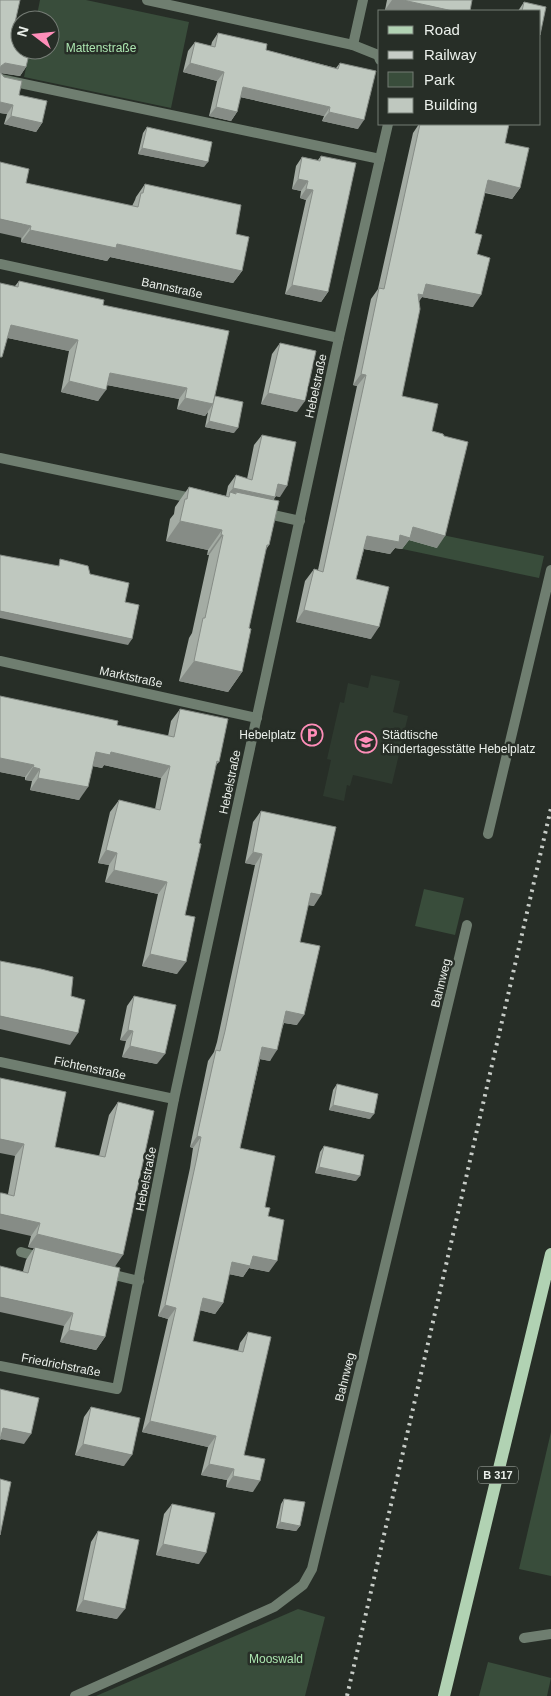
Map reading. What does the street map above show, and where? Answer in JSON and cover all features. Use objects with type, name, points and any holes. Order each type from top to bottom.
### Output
[{"type":"main road","name":"B 317","points":[[444,1696],[551,1254]]},
{"type":"street","points":[[147,0],[353,45],[378,54]]},
{"type":"street","points":[[353,45],[363,0]]},
{"type":"street","points":[[0,79],[380,159]]},
{"type":"street","name":"Hebelstraße","points":[[117,1389],[174,1099],[339,338],[388,125]]},
{"type":"street","name":"Bannstraße","points":[[0,264],[339,338]]},
{"type":"street","points":[[0,458],[203,501]]},
{"type":"street","points":[[252,511],[300,521]]},
{"type":"street","points":[[488,834],[551,570]]},
{"type":"street","name":"Marktstraße","points":[[0,661],[257,718]]},
{"type":"street","name":"Bahnweg","points":[[75,1696],[237,1625],[274,1607],[303,1586],[312,1568],[467,925]]},
{"type":"street","name":"Fichtenstraße","points":[[0,1062],[174,1099]]},
{"type":"street","points":[[21,1252],[57,1261]]},
{"type":"street","points":[[94,1270],[139,1282]]},
{"type":"street","name":"Friedrichstraße","points":[[0,1366],[117,1389]]},
{"type":"street","points":[[524,1638],[551,1634]]},
{"type":"shaded area","name":"Städtische Kindertagesstätte Hebelplatz","points":[[371,675],[400,681],[393,712],[408,716],[392,784],[353,775],[350,786],[347,785],[344,801],[323,796],[331,760],[327,759],[340,702],[344,703],[348,683],[368,688]]},
{"type":"green space","name":"Mattenstraße","points":[[40,0],[86,0],[189,22],[171,108],[24,77],[28,60],[60,60],[60,10],[38,10]]},
{"type":"green space","points":[[365,519],[544,556],[539,578],[360,540]]},
{"type":"green space","points":[[424,889],[464,898],[455,935],[415,926]]},
{"type":"green space","points":[[551,1432],[551,1576],[519,1569]]},
{"type":"green space","name":"Mooswald","points":[[298,1609],[325,1617],[305,1696],[96,1696]]},
{"type":"green space","points":[[488,1662],[551,1678],[547,1696],[479,1696]]},
{"type":"building","points":[[0,0],[20,0],[18,10],[10,10],[10,60],[28,60],[26,67],[5,63],[1,66],[0,70]]},
{"type":"building","points":[[403,0],[472,0],[470,10],[448,10]]},
{"type":"building","points":[[524,2],[546,7],[541,30],[541,10],[522,10]]},
{"type":"building","points":[[218,33],[267,44],[266,50],[338,69],[340,63],[376,71],[364,120],[329,112],[330,107],[243,87],[237,112],[216,107],[224,72],[190,63],[195,42],[215,47]]},
{"type":"building","points":[[0,72],[4,77],[22,81],[19,95],[47,101],[42,123],[11,116],[13,105],[0,102]]},
{"type":"building","points":[[420,125],[509,125],[505,143],[529,148],[520,188],[488,180],[475,233],[482,235],[477,254],[490,258],[481,295],[426,284],[423,295],[418,294],[420,309],[402,396],[438,404],[432,431],[468,442],[445,536],[413,527],[410,538],[400,535],[399,542],[367,536],[356,579],[389,587],[379,627],[304,610],[314,569],[323,572],[366,375],[361,374],[379,288],[384,289]]},
{"type":"building","points":[[147,127],[212,142],[208,162],[142,148]]},
{"type":"building","points":[[321,156],[356,163],[328,292],[292,285],[313,190],[306,189],[308,181],[298,179],[302,157],[320,161]]},
{"type":"building","points":[[0,162],[29,169],[26,183],[138,207],[145,184],[241,205],[236,234],[249,237],[242,271],[117,244],[116,248],[30,230],[31,226],[0,219]]},
{"type":"building","points":[[19,281],[104,300],[103,305],[229,331],[213,404],[185,398],[187,388],[110,373],[106,390],[69,381],[78,340],[11,325],[2,357],[0,357],[0,283],[18,287]]},
{"type":"building","points":[[280,343],[316,351],[305,401],[268,393]]},
{"type":"building","points":[[215,396],[243,402],[238,428],[209,421]]},
{"type":"building","points":[[262,435],[296,442],[287,486],[278,484],[275,497],[233,488],[236,475],[252,480]]},
{"type":"building","points":[[189,487],[229,497],[230,492],[236,494],[236,492],[279,501],[269,545],[267,545],[249,628],[251,629],[242,672],[194,661],[223,535],[221,535],[222,530],[180,521]]},
{"type":"building","points":[[0,555],[59,566],[60,559],[88,566],[90,574],[129,583],[125,602],[139,605],[132,639],[0,611]]},
{"type":"building","points":[[0,696],[118,721],[117,725],[174,737],[180,709],[228,719],[199,843],[201,844],[185,915],[195,917],[186,962],[150,954],[167,882],[114,870],[117,853],[106,850],[119,800],[160,810],[170,766],[111,752],[110,755],[96,752],[88,787],[38,778],[40,769],[33,767],[34,765],[0,758]]},
{"type":"building","points":[[261,811],[336,827],[321,895],[311,893],[300,942],[320,946],[304,1015],[286,1011],[277,1050],[262,1047],[240,1148],[275,1156],[265,1207],[270,1208],[268,1216],[284,1220],[277,1261],[253,1256],[250,1266],[232,1262],[223,1303],[203,1298],[193,1341],[243,1352],[248,1332],[271,1337],[244,1455],[265,1459],[260,1481],[233,1476],[234,1469],[209,1464],[216,1436],[150,1421],[176,1308],[165,1305],[201,1137],[197,1136],[216,1050],[220,1051],[225,1031],[262,854],[253,852]]},
{"type":"building","points":[[0,961],[73,977],[71,996],[85,1000],[78,1033],[0,1016]]},
{"type":"building","points":[[134,996],[176,1005],[165,1054],[130,1046],[133,1031],[128,1030]]},
{"type":"building","points":[[0,1078],[66,1092],[55,1147],[105,1157],[118,1102],[154,1111],[123,1255],[37,1234],[40,1223],[0,1214],[0,1193],[14,1196],[24,1144],[0,1139]]},
{"type":"building","points":[[337,1084],[378,1094],[374,1114],[333,1105]]},
{"type":"building","points":[[324,1146],[364,1155],[360,1176],[319,1167]]},
{"type":"building","points":[[35,1247],[120,1268],[105,1337],[69,1330],[73,1313],[0,1297],[0,1266],[28,1273]]},
{"type":"building","points":[[0,1389],[39,1398],[31,1434],[3,1428],[0,1440]]},
{"type":"building","points":[[91,1407],[140,1418],[132,1455],[83,1444]]},
{"type":"building","points":[[0,1479],[11,1482],[0,1535]]},
{"type":"building","points":[[284,1499],[305,1502],[300,1526],[280,1522]]},
{"type":"building","points":[[172,1504],[215,1513],[206,1553],[163,1544]]},
{"type":"building","points":[[98,1531],[139,1540],[125,1609],[83,1600]]},
{"type":"railway","points":[[347,1696],[551,808]]},
{"type":"place","name":"Hebelplatz","points":[[312,735]]},
{"type":"place","name":"Städtische Kindertagesstätte Hebelplatz","points":[[366,742]]}]
